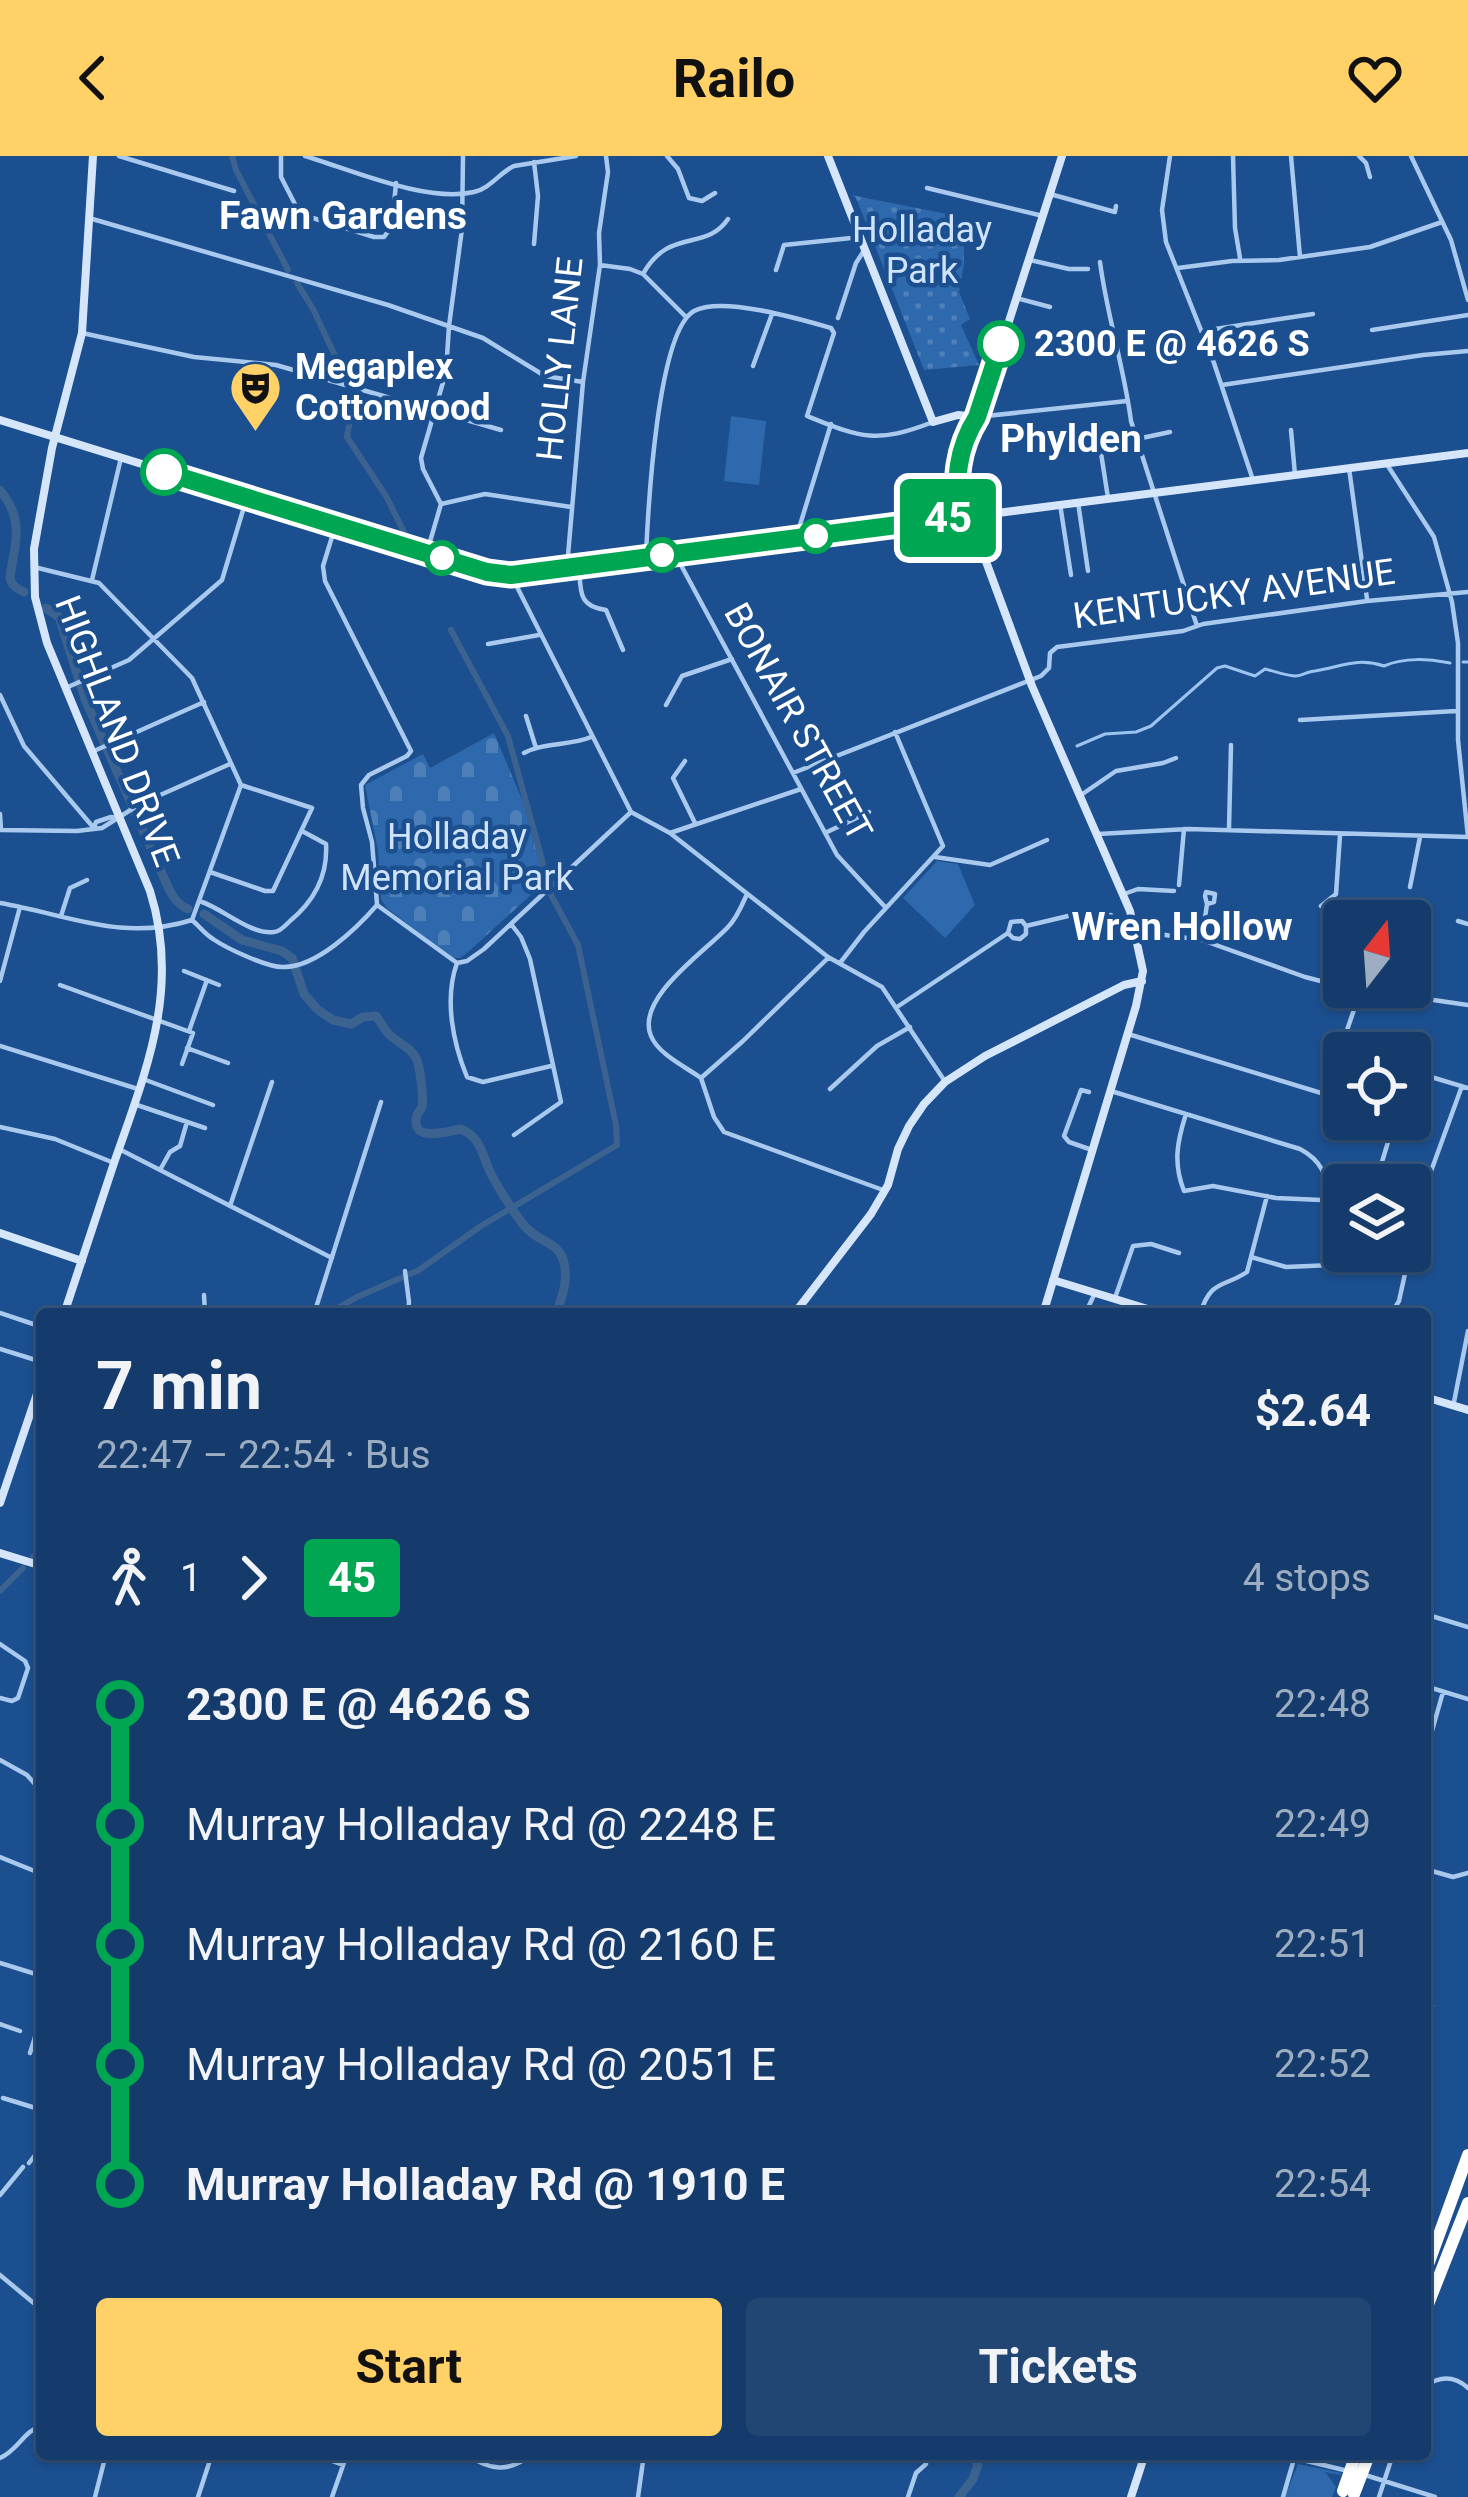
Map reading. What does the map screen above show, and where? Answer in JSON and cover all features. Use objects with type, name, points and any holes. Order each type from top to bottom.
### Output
[{"type":"highway","points":[[1431,2257],[1468,2156]]},
{"type":"highway","points":[[1431,2297],[1468,2203]]},
{"type":"highway","points":[[1348,2495],[1354,2460]]},
{"type":"highway","points":[[1348,2495],[1366,2460]]},
{"type":"main road","name":"HIGHLAND DRIVE","points":[[66,1308],[140,1090],[160,1019],[164,982],[160,928],[150,891],[123,815],[92,752],[70,686],[38,617],[37,524],[82,333],[93,156]]},
{"type":"main road","points":[[827,156],[933,422],[958,415],[977,417]]},
{"type":"main road","points":[[1045,1308],[1128,1034],[1142,981],[1142,961],[1124,894],[1030,681],[958,491],[972,424],[1062,156]]},
{"type":"main road","points":[[0,420],[426,553],[511,575],[1468,453]]},
{"type":"main road","points":[[799,1308],[886,1191],[909,1126],[945,1082],[985,1056],[1124,985],[1142,981]]},
{"type":"main road","points":[[0,1233],[82,1261]]},
{"type":"main road","points":[[1053,1280],[1146,1308]]},
{"type":"main road","points":[[0,1503],[4,1479],[36,1394]]},
{"type":"main road","points":[[1431,1400],[1468,1410]]},
{"type":"main road","points":[[0,1552],[36,1564]]},
{"type":"main road","points":[[1131,2497],[1142,2460]]},
{"type":"street","points":[[119,156],[235,190]]},
{"type":"street","points":[[281,156],[280,177],[301,214],[374,237],[384,237],[392,226],[395,183]]},
{"type":"street","points":[[305,156],[428,191],[462,193],[489,186],[508,168],[576,156]]},
{"type":"street","points":[[426,553],[441,504],[421,461],[447,369],[463,229],[463,156]]},
{"type":"street","name":"HOLLY LANE","points":[[567,568],[583,382],[600,265],[606,156]]},
{"type":"street","points":[[667,156],[689,198],[702,201],[715,193]]},
{"type":"street","points":[[1170,156],[1162,217],[1166,242],[1253,480]]},
{"type":"street","points":[[1233,156],[1240,261]]},
{"type":"street","points":[[1291,156],[1300,257]]},
{"type":"street","points":[[1359,156],[1370,177]]},
{"type":"street","points":[[1411,156],[1453,246],[1468,300]]},
{"type":"street","points":[[534,162],[538,196],[534,244]]},
{"type":"street","points":[[927,188],[1043,216]]},
{"type":"street","points":[[1050,194],[1114,212],[1116,206]]},
{"type":"street","points":[[1096,208],[1099,197]]},
{"type":"street","points":[[89,218],[388,305],[486,340],[542,375],[583,382]]},
{"type":"street","points":[[643,274],[660,251],[715,233],[728,219]]},
{"type":"street","points":[[1178,268],[1379,245],[1442,222]]},
{"type":"street","points":[[776,271],[784,245],[861,237]]},
{"type":"street","points":[[838,318],[865,249]]},
{"type":"street","points":[[1028,259],[1088,269]]},
{"type":"street","points":[[1100,262],[1137,439],[1198,626]]},
{"type":"street","points":[[600,265],[643,274],[686,316]]},
{"type":"street","points":[[1016,298],[1050,307]]},
{"type":"street","points":[[646,557],[664,374],[686,316],[702,308],[723,305],[833,331],[807,416],[879,438],[933,422]]},
{"type":"street","points":[[753,366],[772,314]]},
{"type":"street","points":[[1202,331],[1313,314]]},
{"type":"street","points":[[1372,330],[1468,315]]},
{"type":"street","points":[[82,333],[194,357],[276,365],[501,430]]},
{"type":"street","points":[[1222,385],[1468,351]]},
{"type":"street","points":[[977,417],[1129,400]]},
{"type":"street","points":[[796,538],[831,424]]},
{"type":"street","points":[[1291,430],[1295,475]]},
{"type":"street","points":[[1137,439],[1170,432]]},
{"type":"street","points":[[1099,440],[1108,498]]},
{"type":"street","points":[[92,580],[122,458]]},
{"type":"street","points":[[1098,834],[1229,829],[1468,837],[1457,711],[1458,643],[1449,594],[1434,537],[1386,463]]},
{"type":"street","points":[[1349,468],[1367,601]]},
{"type":"street","points":[[441,504],[485,494],[571,507]]},
{"type":"street","points":[[70,686],[129,660],[222,580],[247,497]]},
{"type":"street","points":[[1078,502],[1088,571]]},
{"type":"street","points":[[1060,504],[1071,575]]},
{"type":"street","points":[[192,920],[226,946],[274,966],[290,966],[332,947],[377,905],[361,785],[366,777],[411,751],[325,581],[323,566],[336,524]]},
{"type":"street","name":"BONAIR STREET","points":[[674,554],[839,858],[886,908]]},
{"type":"street","points":[[579,566],[584,601],[606,610],[623,650]]},
{"type":"street","points":[[34,567],[102,585],[192,678],[232,763],[241,785],[192,920]]},
{"type":"street","points":[[511,575],[631,812],[670,833],[828,957],[879,984],[945,1082]]},
{"type":"street","name":"KENTUCKY AVENUE","points":[[1030,681],[1047,672],[1049,655],[1057,647],[1183,632],[1367,601],[1468,592]]},
{"type":"street","points":[[488,644],[539,635]]},
{"type":"street","points":[[666,705],[682,677],[732,659]]},
{"type":"street","points":[[794,773],[1030,681]]},
{"type":"street","points":[[0,695],[20,739],[94,828]]},
{"type":"street","points":[[92,752],[204,702]]},
{"type":"street","points":[[1300,720],[1457,711]]},
{"type":"street","points":[[526,716],[536,748]]},
{"type":"street","points":[[840,963],[943,848],[895,732]]},
{"type":"street","points":[[524,753],[591,737]]},
{"type":"street","points":[[1229,829],[1231,745]]},
{"type":"street","points":[[1081,795],[1114,772],[1176,758]]},
{"type":"street","points":[[685,761],[673,778],[695,824]]},
{"type":"street","points":[[0,814],[1,830],[102,828],[140,804],[232,763]]},
{"type":"street","points":[[210,872],[273,891],[312,808],[241,785]]},
{"type":"street","points":[[670,833],[801,789]]},
{"type":"street","points":[[457,964],[484,949],[631,812]]},
{"type":"street","points":[[825,833],[868,812]]},
{"type":"street","points":[[1124,894],[1177,888],[1184,829]]},
{"type":"street","points":[[200,902],[245,925],[277,932],[310,903],[325,870],[326,844],[302,831]]},
{"type":"street","points":[[1321,906],[1336,895],[1340,835]]},
{"type":"street","points":[[1410,886],[1420,837]]},
{"type":"street","points":[[935,857],[990,865],[1047,840]]},
{"type":"street","points":[[61,916],[70,888],[87,880]]},
{"type":"street","points":[[747,894],[733,922],[662,992],[650,1012],[649,1029],[656,1044],[701,1078],[713,1118],[724,1132],[886,1191]]},
{"type":"street","points":[[0,903],[125,930],[192,920]]},
{"type":"street","points":[[1202,940],[1208,904]]},
{"type":"street","points":[[377,905],[457,964]]},
{"type":"street","points":[[0,981],[20,907]]},
{"type":"street","points":[[1026,926],[1068,916],[1111,915]]},
{"type":"street","points":[[1014,920],[1026,926],[1020,939],[1008,932],[1014,920]]},
{"type":"street","points":[[1458,921],[1468,924]]},
{"type":"street","points":[[511,924],[530,959],[561,1102],[514,1135]]},
{"type":"street","points":[[1136,931],[1202,940],[1323,982]]},
{"type":"street","points":[[897,1007],[1008,932]]},
{"type":"street","points":[[701,1078],[828,957]]},
{"type":"street","points":[[457,964],[450,986],[451,1008],[467,1077],[483,1082],[554,1065]]},
{"type":"street","points":[[184,971],[219,985]]},
{"type":"street","points":[[189,1031],[207,980]]},
{"type":"street","points":[[60,986],[193,1033],[182,1064]]},
{"type":"street","points":[[1431,999],[1468,1006]]},
{"type":"street","points":[[830,1089],[877,1046],[910,1028]]},
{"type":"street","points":[[1128,1034],[1323,1093]]},
{"type":"street","points":[[0,1046],[140,1090]]},
{"type":"street","points":[[187,1048],[228,1063]]},
{"type":"street","points":[[1431,1077],[1465,1087],[1431,1175]]},
{"type":"street","points":[[143,1078],[213,1105]]},
{"type":"street","points":[[230,1206],[272,1082]]},
{"type":"street","points":[[1089,1092],[1081,1090],[1064,1136],[1093,1150]]},
{"type":"street","points":[[1111,1091],[1308,1153],[1323,1172]]},
{"type":"street","points":[[319,1308],[381,1102]]},
{"type":"street","points":[[134,1104],[205,1129]]},
{"type":"street","points":[[1186,1114],[1176,1150],[1184,1191],[1213,1186],[1323,1200]]},
{"type":"street","points":[[160,1170],[171,1151],[181,1145],[187,1122]]},
{"type":"street","points":[[0,1127],[55,1139],[114,1163]]},
{"type":"street","points":[[119,1149],[332,1258]]},
{"type":"street","points":[[1203,1308],[1210,1291],[1244,1275],[1267,1196]]},
{"type":"street","points":[[1115,1298],[1133,1246],[1151,1244],[1179,1252]]},
{"type":"street","points":[[1251,1257],[1286,1268],[1355,1264],[1405,1273],[1395,1308]]},
{"type":"street","points":[[405,1271],[408,1308]]},
{"type":"street","points":[[1088,1308],[1095,1293]]},
{"type":"street","points":[[204,1294],[205,1308]]},
{"type":"street","points":[[0,1313],[36,1325]]},
{"type":"street","points":[[1453,1406],[1468,1331]]},
{"type":"street","points":[[0,1349],[36,1360]]},
{"type":"street","points":[[1431,1616],[1468,1627]]},
{"type":"street","points":[[0,1644],[23,1660],[28,1670],[18,1698],[0,1697]]},
{"type":"street","points":[[1431,1689],[1468,1700]]},
{"type":"street","points":[[1431,1734],[1443,1692]]},
{"type":"street","points":[[0,1760],[36,1785]]},
{"type":"street","points":[[0,1857],[36,1872]]},
{"type":"street","points":[[1431,1871],[1449,1876],[1468,1873]]},
{"type":"street","points":[[0,1964],[36,1974]]},
{"type":"street","points":[[0,2024],[20,2031]]},
{"type":"street","points":[[30,2053],[36,2034]]},
{"type":"street","points":[[3,2098],[36,2108]]},
{"type":"street","points":[[0,2195],[36,2153]]},
{"type":"street","points":[[0,2275],[36,2305]]},
{"type":"street","points":[[1431,2384],[1456,2379],[1468,2388]]},
{"type":"street","points":[[0,2458],[36,2428]]},
{"type":"street","points":[[95,2497],[104,2460]]},
{"type":"street","points":[[198,2497],[210,2460]]},
{"type":"street","points":[[329,2460],[343,2465]]},
{"type":"street","points":[[332,2497],[345,2460]]},
{"type":"street","points":[[478,2460],[495,2469],[524,2460]]},
{"type":"street","points":[[638,2497],[643,2460]]},
{"type":"street","points":[[1283,2497],[1294,2460]]},
{"type":"street","points":[[1298,2460],[1384,2479],[1436,2497]]},
{"type":"street","points":[[1379,2497],[1391,2460]]},
{"type":"street","points":[[908,2497],[916,2474],[926,2464]]},
{"type":"green space","name":"Holladay Park","points":[[851,195],[947,214],[964,233],[959,292],[970,319],[961,325],[979,365],[924,370]]},
{"type":"green space","points":[[731,416],[766,421],[759,485],[724,481]]},
{"type":"green space","name":"Holladay Memorial Park","points":[[494,733],[523,802],[545,882],[467,953],[451,958],[381,899],[378,851],[365,785],[423,754],[430,768]]},
{"type":"green space","points":[[937,861],[958,864],[975,905],[945,938],[903,898]]},
{"type":"green space","points":[[1298,2464],[1341,2473],[1325,2472],[1336,2487],[1332,2497],[1285,2497]]},
{"type":"waterway","points":[[232,156],[288,270]]},
{"type":"waterway","points":[[297,283],[348,383]]},
{"type":"waterway","points":[[354,394],[347,437],[406,536]]},
{"type":"waterway","points":[[0,490],[16,522],[10,578],[24,592]]},
{"type":"waterway","points":[[46,608],[59,617],[85,699],[168,887],[188,909]]},
{"type":"waterway","points":[[451,630],[508,736],[548,882]]},
{"type":"waterway","points":[[1463,662],[1468,662]]},
{"type":"waterway","points":[[1077,746],[1105,734],[1151,726],[1225,666],[1255,676],[1265,669],[1296,676],[1357,663],[1450,663]]},
{"type":"waterway","points":[[338,1308],[419,1270],[481,1226],[617,1145],[578,945],[550,893]]},
{"type":"waterway","points":[[204,914],[242,940],[292,958],[304,994],[318,1010],[351,1024],[376,1016],[413,1054],[422,1090],[419,1130],[432,1134],[461,1129],[473,1137],[522,1223],[560,1253],[565,1280],[558,1308]]},
{"type":"waterway","points":[[33,1557],[36,1554]]},
{"type":"waterway","points":[[0,1591],[23,1568]]},
{"type":"waterway","points":[[959,2497],[973,2479],[978,2465],[975,2460]]},
{"type":"bus line","name":"45","points":[[164,472],[487,572],[511,575],[967,516],[958,495],[957,475],[1001,344]]},
{"type":"place","name":"2300 E @ 4626 S","points":[[1001,344]]},
{"type":"place","name":"Megaplex Cottonwood","points":[[256,434]]},
{"type":"district","name":"Fawn Gardens","points":[[343,216]]},
{"type":"district","name":"Phylden","points":[[1071,439]]},
{"type":"district","name":"Wren Hollow","points":[[1182,927]]}]
